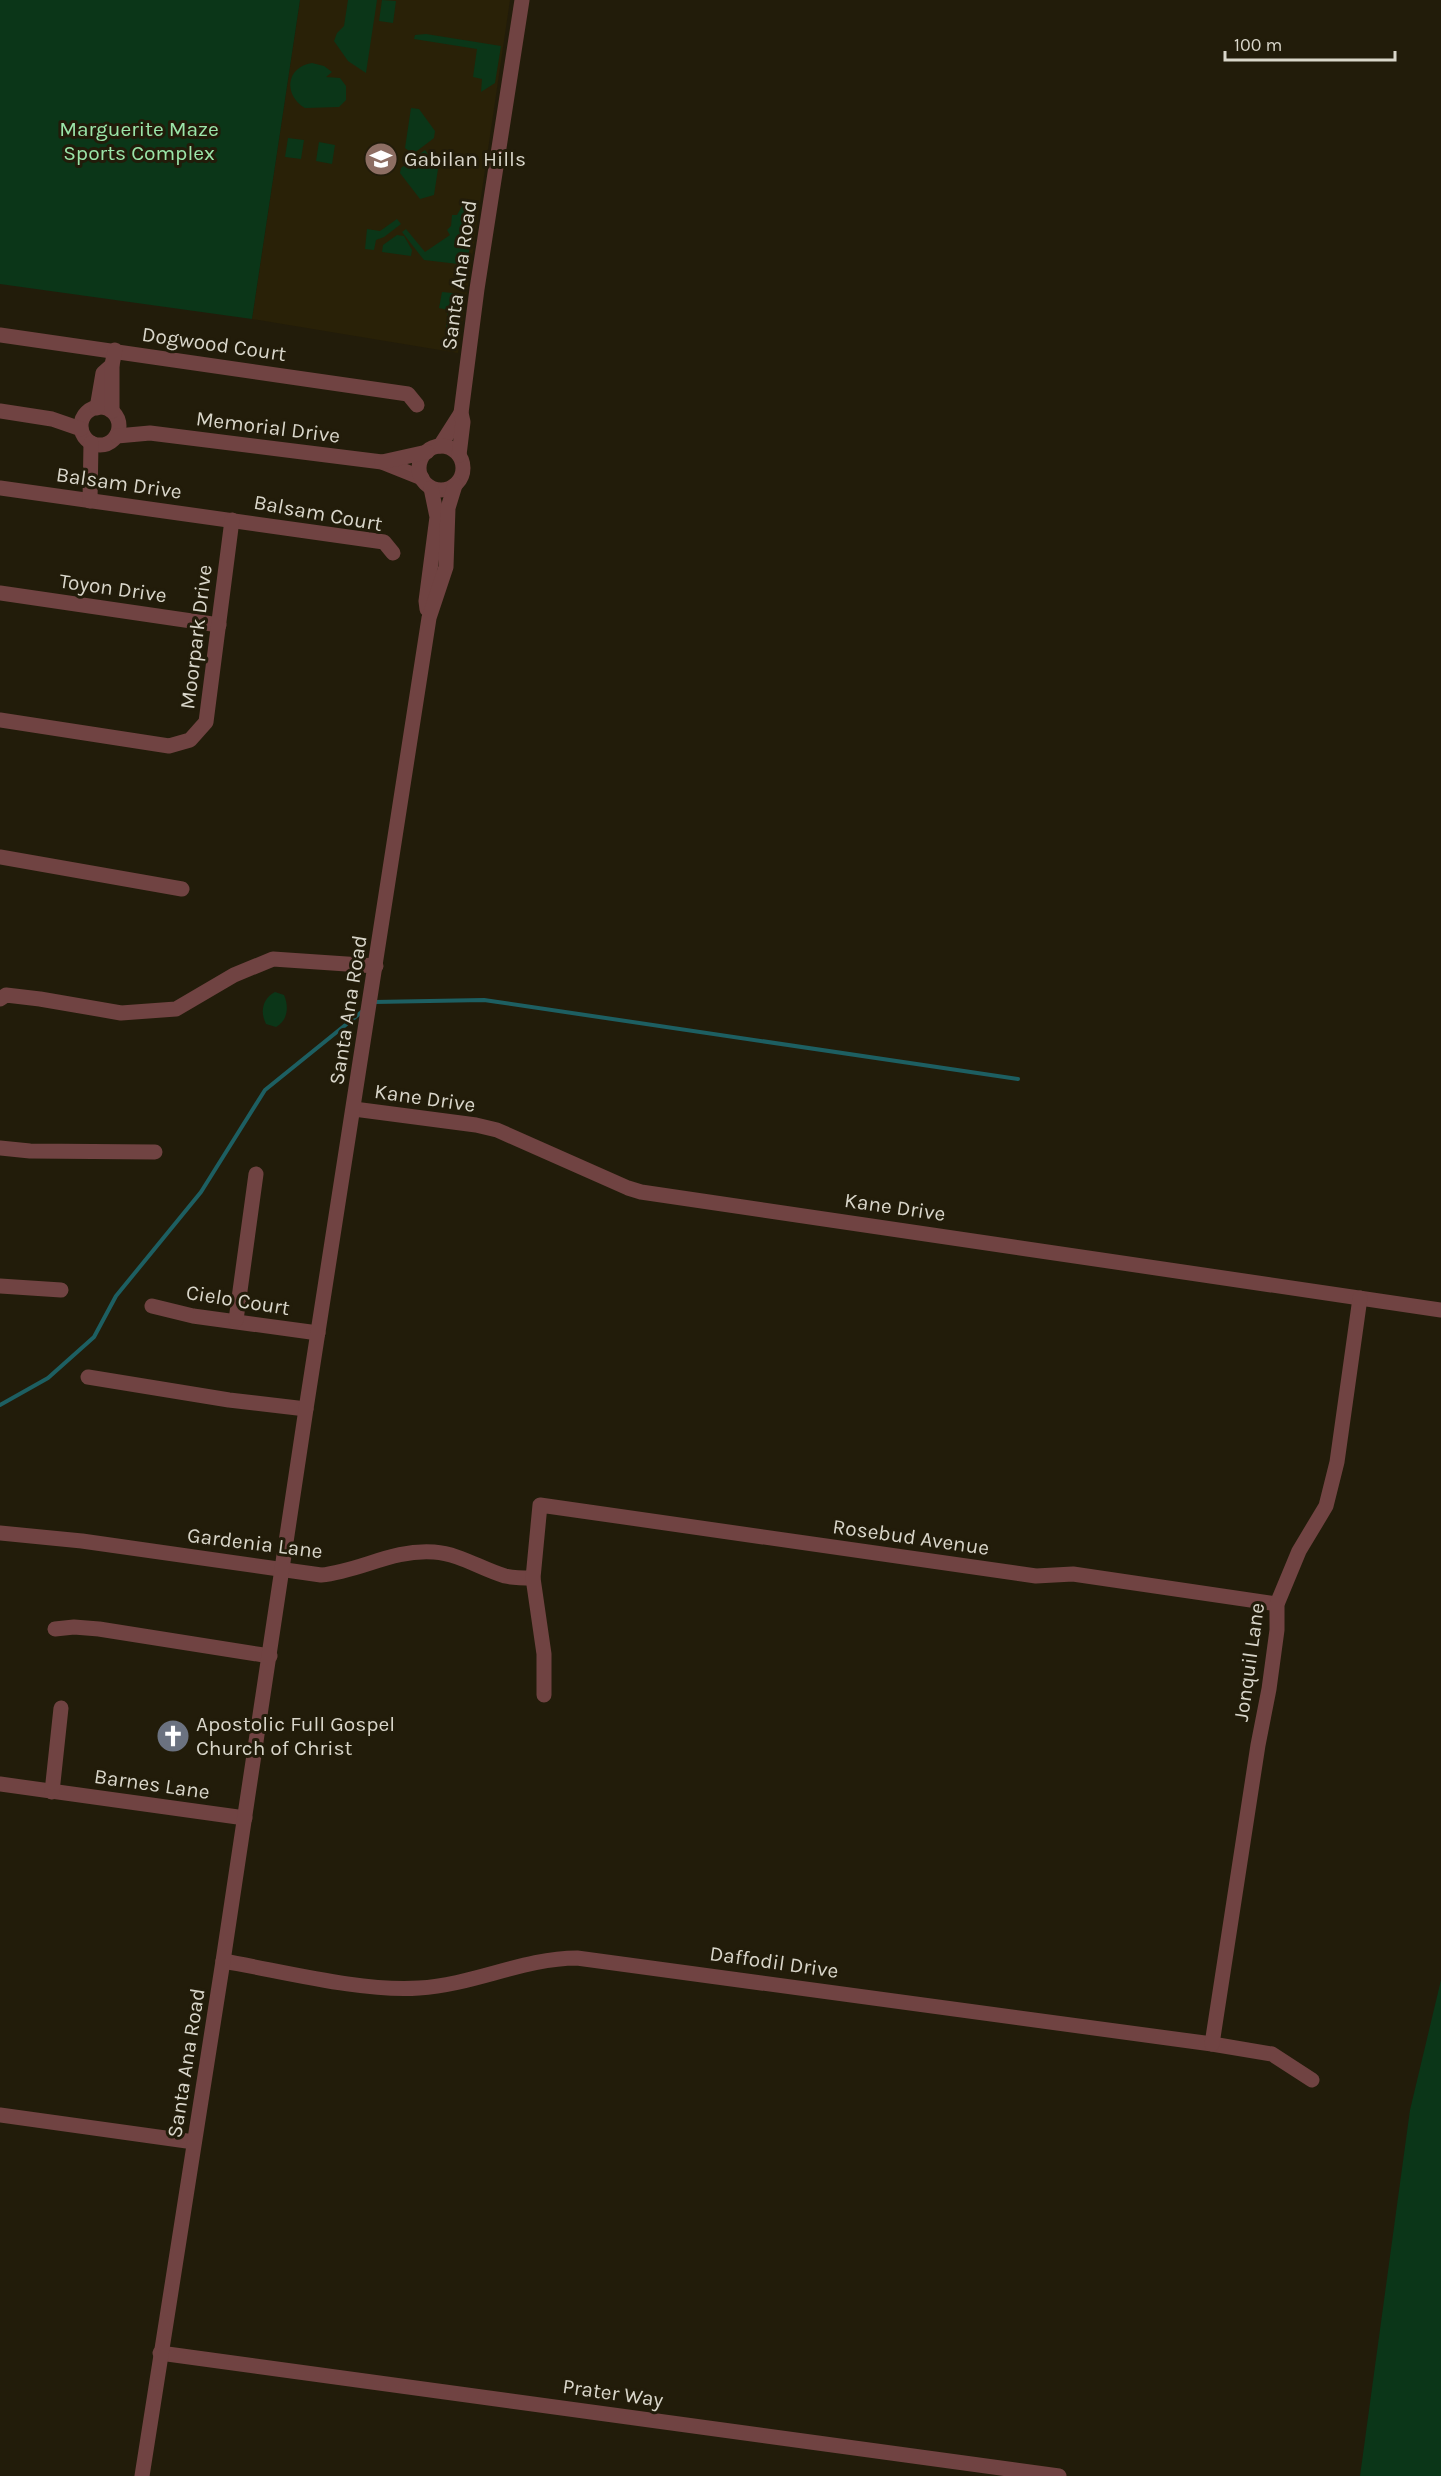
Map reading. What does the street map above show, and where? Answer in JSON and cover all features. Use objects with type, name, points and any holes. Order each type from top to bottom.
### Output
[{"type":"street","name":"Santa Ana Road","points":[[142,2476],[224,1961],[306,1409],[429,618],[446,567],[448,507],[455,485],[462,476],[463,469],[459,455],[463,422],[461,413],[477,289],[522,0]]},
{"type":"street","name":"Dogwood Court","points":[[0,335],[113,358],[408,394],[417,405]]},
{"type":"street","points":[[81,429],[91,411],[103,373],[113,358]]},
{"type":"street","points":[[0,411],[52,419],[81,429],[86,440],[97,444],[109,444],[116,423],[113,358]]},
{"type":"street","points":[[52,419],[107,408],[116,423]]},
{"type":"street","name":"Santa Ana Road","points":[[429,618],[426,601],[437,518],[420,464],[461,413]]},
{"type":"street","name":"Memorial Drive","points":[[116,423],[150,433],[382,462]]},
{"type":"street","points":[[90,501],[97,444]]},
{"type":"street","points":[[382,462],[433,449],[453,450],[459,455]]},
{"type":"street","points":[[382,462],[445,490],[455,485]]},
{"type":"street","name":"Balsam Drive","points":[[0,488],[232,520]]},
{"type":"street","name":"Balsam Court","points":[[232,520],[384,542],[393,553]]},
{"type":"street","name":"Moorpark Drive","points":[[0,720],[170,746],[190,740],[206,722],[232,520]]},
{"type":"street","name":"Toyon Drive","points":[[0,592],[219,625]]},
{"type":"street","points":[[0,857],[182,889]]},
{"type":"street","points":[[0,999],[6,995],[121,1013],[176,1009],[234,975],[273,958],[376,966]]},
{"type":"street","name":"Kane Drive","points":[[354,1109],[476,1125],[497,1130],[641,1192],[1441,1310]]},
{"type":"street","points":[[0,1148],[30,1151],[154,1152]]},
{"type":"street","points":[[236,1320],[256,1174]]},
{"type":"street","points":[[0,1286],[61,1290]]},
{"type":"street","name":"Jonquil Lane","points":[[1212,2044],[1258,1745],[1269,1689],[1277,1630],[1277,1604],[1299,1551],[1326,1506],[1337,1462],[1360,1298]]},
{"type":"street","name":"Cielo Court","points":[[152,1306],[193,1316],[236,1320],[318,1333]]},
{"type":"street","points":[[87,1377],[229,1400],[306,1409]]},
{"type":"street","name":"Rosebud Avenue","points":[[533,1578],[540,1505],[1036,1576],[1073,1574],[1277,1604]]},
{"type":"street","name":"Gardenia Lane","points":[[0,1533],[82,1541],[321,1575],[339,1573],[406,1552],[435,1552],[457,1556],[507,1576],[533,1578]]},
{"type":"street","points":[[533,1578],[544,1654],[543,1695]]},
{"type":"street","points":[[55,1629],[74,1627],[99,1629],[270,1656]]},
{"type":"street","points":[[52,1792],[61,1708]]},
{"type":"street","name":"Barnes Lane","points":[[0,1784],[245,1818]]},
{"type":"street","name":"Daffodil Drive","points":[[224,1961],[343,1982],[410,1988],[465,1981],[546,1961],[577,1958],[1212,2044],[1272,2054],[1312,2080]]},
{"type":"street","points":[[0,2115],[194,2142]]},
{"type":"street","name":"Prater Way","points":[[160,2353],[1059,2476]]},
{"type":"shaded area","name":"Gabilan Hills","points":[[300,0],[510,0],[458,353],[252,319]]},
{"type":"green space","name":"Marguerite Maze Sports Complex","points":[[0,0],[300,0],[252,319],[0,284]]},
{"type":"green space","points":[[348,0],[377,0],[366,73],[348,61],[334,41],[337,33],[344,26]]},
{"type":"green space","points":[[382,0],[396,1],[393,23],[379,21]]},
{"type":"green space","points":[[426,34],[501,46],[495,83],[481,92],[482,79],[473,77],[477,49],[414,39],[415,35]]},
{"type":"green space","points":[[312,63],[324,66],[332,72],[326,77],[340,78],[346,86],[346,100],[339,107],[305,108],[293,96],[290,82],[293,76],[297,70]]},
{"type":"green space","points":[[411,108],[419,109],[435,131],[434,138],[413,154],[405,148]]},
{"type":"green space","points":[[288,138],[304,140],[301,159],[285,157]]},
{"type":"green space","points":[[319,142],[335,145],[332,164],[316,161]]},
{"type":"green space","points":[[425,150],[438,169],[434,195],[420,199],[400,173],[401,168]]},
{"type":"green space","points":[[464,203],[475,211],[467,265],[424,260],[402,232],[406,229],[425,252],[450,235],[447,230],[451,226],[452,215],[457,215]]},
{"type":"green space","points":[[397,219],[401,224],[376,240],[374,250],[365,249],[367,229],[380,231]]},
{"type":"green space","points":[[397,235],[404,236],[412,250],[411,256],[382,252],[383,245]]},
{"type":"green space","points":[[442,292],[463,294],[457,329],[446,328],[448,310],[439,308]]},
{"type":"green space","points":[[275,992],[284,995],[287,1004],[285,1017],[276,1027],[266,1024],[263,1015],[263,1006],[267,998]]},
{"type":"green space","points":[[1441,1980],[1441,2476],[1360,2476],[1410,2110]]},
{"type":"waterway","points":[[374,1002],[484,1000],[1018,1079]]},
{"type":"waterway","points":[[0,1405],[48,1378],[94,1337],[116,1296],[201,1192],[265,1090],[364,1010]]},
{"type":"place","name":"Gabilan Hills","points":[[381,159]]},
{"type":"place","name":"Apostolic Full Gospel Church of Christ","points":[[173,1736]]}]
